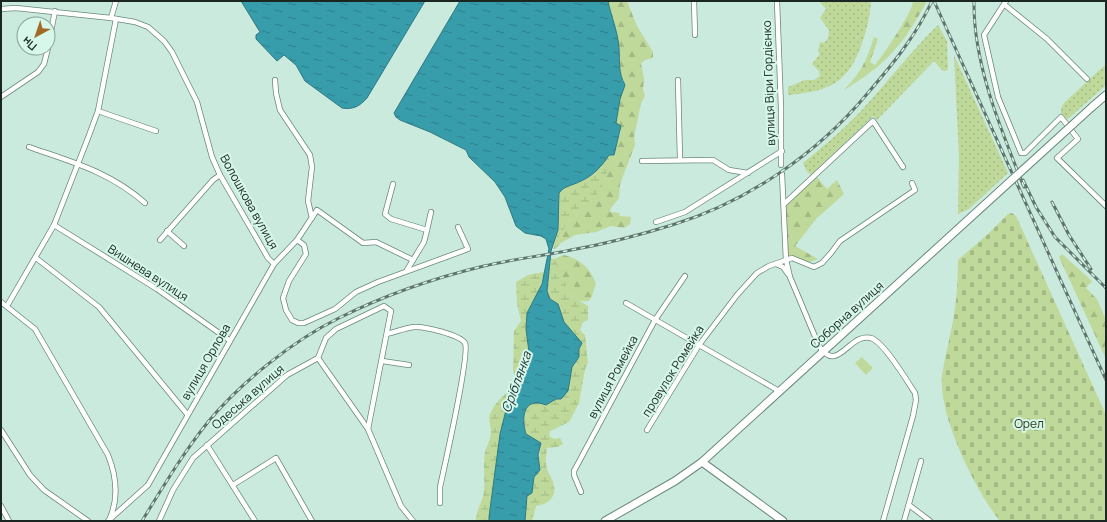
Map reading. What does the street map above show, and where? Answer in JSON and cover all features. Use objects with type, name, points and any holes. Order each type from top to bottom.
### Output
[{"type":"main road","name":"Соборна вулиця","points":[[605,521],[616,518],[702,462],[1106,94]]},
{"type":"main road","points":[[702,462],[783,521]]},
{"type":"street","points":[[7,306],[54,225],[76,164],[98,111],[116,1]]},
{"type":"street","points":[[694,1],[695,35]]},
{"type":"street","name":"вулиця Віри Гордієнко","points":[[777,1],[782,151],[781,165]]},
{"type":"street","points":[[1087,80],[1047,39],[1005,3],[984,35],[998,97],[1021,153],[1025,154],[1061,116],[1078,139],[1057,158],[1106,206]]},
{"type":"street","name":"Волошкова вулиця","points":[[1,9],[16,8],[55,11],[113,18],[148,27],[164,41],[170,48],[197,102],[212,157],[220,175],[268,258],[274,264]]},
{"type":"street","points":[[54,16],[55,11]]},
{"type":"street","points":[[1,97],[38,72],[44,64],[46,56]]},
{"type":"street","points":[[275,80],[280,110],[310,155],[312,166],[308,200],[312,218]]},
{"type":"street","points":[[678,80],[680,159]]},
{"type":"street","points":[[98,111],[156,131]]},
{"type":"street","points":[[784,204],[873,121],[903,167]]},
{"type":"street","points":[[29,147],[113,179],[145,203]]},
{"type":"street","points":[[656,222],[685,212],[782,151]]},
{"type":"street","points":[[642,161],[680,159],[713,160],[729,170],[748,173]]},
{"type":"street","points":[[782,174],[786,260],[790,277],[823,352],[838,356],[854,341],[865,337],[874,340],[890,356],[915,393],[916,400],[913,416],[883,521]]},
{"type":"street","points":[[160,240],[213,180],[220,175]]},
{"type":"street","points":[[786,260],[794,258],[814,267],[827,258],[840,241],[915,190],[912,183]]},
{"type":"street","points":[[393,184],[385,214],[391,219],[427,230]]},
{"type":"street","name":"вулиця Орлова","points":[[109,520],[138,495],[148,484],[229,340],[274,264],[297,240],[318,210],[363,243],[376,242],[413,260]]},
{"type":"street","points":[[407,270],[424,242],[431,212]]},
{"type":"street","name":"Вишнева вулиця","points":[[54,225],[157,289],[229,340]]},
{"type":"street","points":[[297,240],[304,245],[306,254],[292,274],[283,298],[292,320],[298,323],[304,323],[335,310],[356,292],[378,282],[398,276],[407,270],[449,257],[468,249],[458,226]]},
{"type":"street","points":[[167,231],[184,246]]},
{"type":"street","points":[[36,258],[99,307],[188,414]]},
{"type":"street","name":"провулок Ромейка","points":[[647,430],[698,345],[748,283],[757,273],[773,264],[786,260]]},
{"type":"street","points":[[773,264],[783,267],[790,277]]},
{"type":"street","name":"вулиця Ромейка","points":[[581,492],[574,475],[574,471],[655,320],[685,276]]},
{"type":"street","points":[[1,302],[35,329],[108,455],[115,472],[115,496],[109,520]]},
{"type":"street","points":[[626,303],[779,391]]},
{"type":"street","points":[[368,429],[391,311],[384,306],[336,328],[326,338],[318,358],[368,429],[401,506],[413,521]]},
{"type":"street","points":[[387,334],[415,327],[428,328],[462,339],[466,345],[466,358],[461,389],[440,488],[440,503]]},
{"type":"street","name":"Одеська вулиця","points":[[159,521],[173,490],[193,458],[287,375],[318,358]]},
{"type":"street","points":[[382,361],[409,366]]},
{"type":"street","points":[[1,430],[30,475],[58,501],[88,521]]},
{"type":"street","points":[[207,446],[255,521]]},
{"type":"street","points":[[233,485],[276,458],[312,521]]},
{"type":"street","points":[[904,521],[921,461]]},
{"type":"street","points":[[909,505],[930,521]]},
{"type":"street","points":[[1,506],[9,521]]},
{"type":"green space","points":[[608,1],[627,1],[637,26],[653,52],[653,58],[645,60],[641,63],[645,96],[641,103],[634,137],[635,145],[620,184],[619,198],[611,208],[610,212],[619,213],[620,216],[631,217],[630,224],[624,228],[611,226],[596,232],[575,235],[561,243],[555,249],[567,223],[578,213],[611,165],[621,132],[616,123],[620,99],[625,85],[621,76],[620,53]]},
{"type":"green space","points":[[819,1],[871,1],[869,19],[864,37],[854,61],[841,79],[824,88],[788,95],[788,87],[805,80],[814,80],[820,76],[819,71],[812,64],[820,54],[818,52],[820,42],[824,43],[828,38],[829,30],[820,18],[826,9]]},
{"type":"green space","points":[[913,1],[927,1],[902,42],[883,62],[859,81],[844,90],[863,66],[874,37],[878,39],[870,62],[875,65],[879,60],[903,23]]},
{"type":"green space","points":[[938,25],[947,41],[948,69],[946,71],[942,70],[934,61],[877,120],[873,116],[811,175],[806,170],[803,163],[853,119]]},
{"type":"green space","points":[[954,55],[1008,173],[969,209],[958,214],[959,156]]},
{"type":"green space","points":[[1106,64],[1106,85],[1068,119],[1061,117],[1061,109],[1064,103]]},
{"type":"green space","points":[[609,155],[614,155],[611,165],[594,200],[567,223],[555,249],[553,249],[558,230],[559,193],[564,188],[578,183],[593,173],[604,163]]},
{"type":"green space","points":[[815,175],[827,189],[837,180],[844,194],[816,219],[795,246],[818,259],[807,263],[797,258],[786,260],[784,204]]},
{"type":"green space","name":"Орел","points":[[1012,213],[1016,216],[1106,415],[1106,521],[1000,521],[980,491],[960,451],[952,431],[942,391],[942,375],[955,308],[958,260],[1008,214]]},
{"type":"green space","points":[[1062,254],[1092,281],[1086,288],[1097,299],[1106,320],[1106,359],[1059,257]]},
{"type":"green space","points":[[564,255],[575,259],[584,265],[596,283],[589,301],[581,301],[575,298],[565,288],[558,273],[554,259]]},
{"type":"green space","points":[[551,258],[554,259],[571,296],[588,306],[588,320],[583,322],[580,330],[585,335],[588,363],[585,369],[579,403],[569,422],[550,431],[549,436],[554,439],[560,438],[563,444],[557,447],[547,448],[546,466],[553,482],[553,495],[545,503],[536,506],[532,521],[525,521],[527,496],[532,490],[534,477],[537,473],[541,443],[526,435],[524,428],[524,416],[528,406],[538,403],[546,405],[568,391],[572,367],[579,357],[579,349],[582,343],[564,322],[558,304],[550,299],[547,291]]},
{"type":"green space","points":[[544,272],[538,295],[527,313],[526,329],[529,352],[526,372],[518,383],[513,371],[514,331],[521,321],[517,304],[516,282],[528,275]]},
{"type":"green space","points":[[862,357],[873,368],[866,375],[855,363]]},
{"type":"green space","points":[[518,383],[517,389],[507,406],[500,434],[489,521],[476,521],[484,492],[485,452],[491,435],[489,419],[490,414],[499,400]]},
{"type":"water","points":[[241,1],[425,1],[367,98],[356,107],[342,108],[305,81],[296,65],[284,55],[277,61],[256,39],[256,35],[260,32]]},
{"type":"water","points":[[460,1],[608,1],[617,36],[620,71],[625,85],[620,99],[616,123],[621,126],[614,155],[609,155],[601,166],[590,176],[578,183],[566,187],[559,193],[558,230],[551,251],[547,291],[550,299],[558,304],[564,322],[582,343],[579,349],[579,357],[572,367],[568,391],[561,399],[556,399],[546,405],[532,403],[528,406],[524,415],[524,428],[526,434],[541,443],[538,455],[540,470],[534,477],[532,493],[527,496],[525,521],[489,521],[489,517],[500,434],[507,406],[517,389],[518,383],[526,372],[529,352],[526,329],[527,313],[542,284],[549,249],[546,239],[541,236],[525,233],[516,226],[505,197],[495,182],[469,157],[466,150],[430,132],[400,120],[394,113]]},
{"type":"railway","points":[[142,521],[190,446],[221,407],[252,378],[286,350],[304,338],[356,310],[428,282],[495,264],[584,248],[648,232],[700,215],[727,203],[779,173],[826,137],[847,116],[903,50],[919,26],[932,1]]},
{"type":"railway","points":[[934,1],[1106,380]]},
{"type":"railway","points":[[974,1],[978,48],[983,72],[1006,143],[1024,187]]},
{"type":"railway","points":[[1023,180],[1036,207],[1055,237],[1106,288]]},
{"type":"railway","points":[[1052,202],[1069,235],[1091,269]]},
{"type":"water label","name":"Сріблянка","points":[[516,382]]}]
